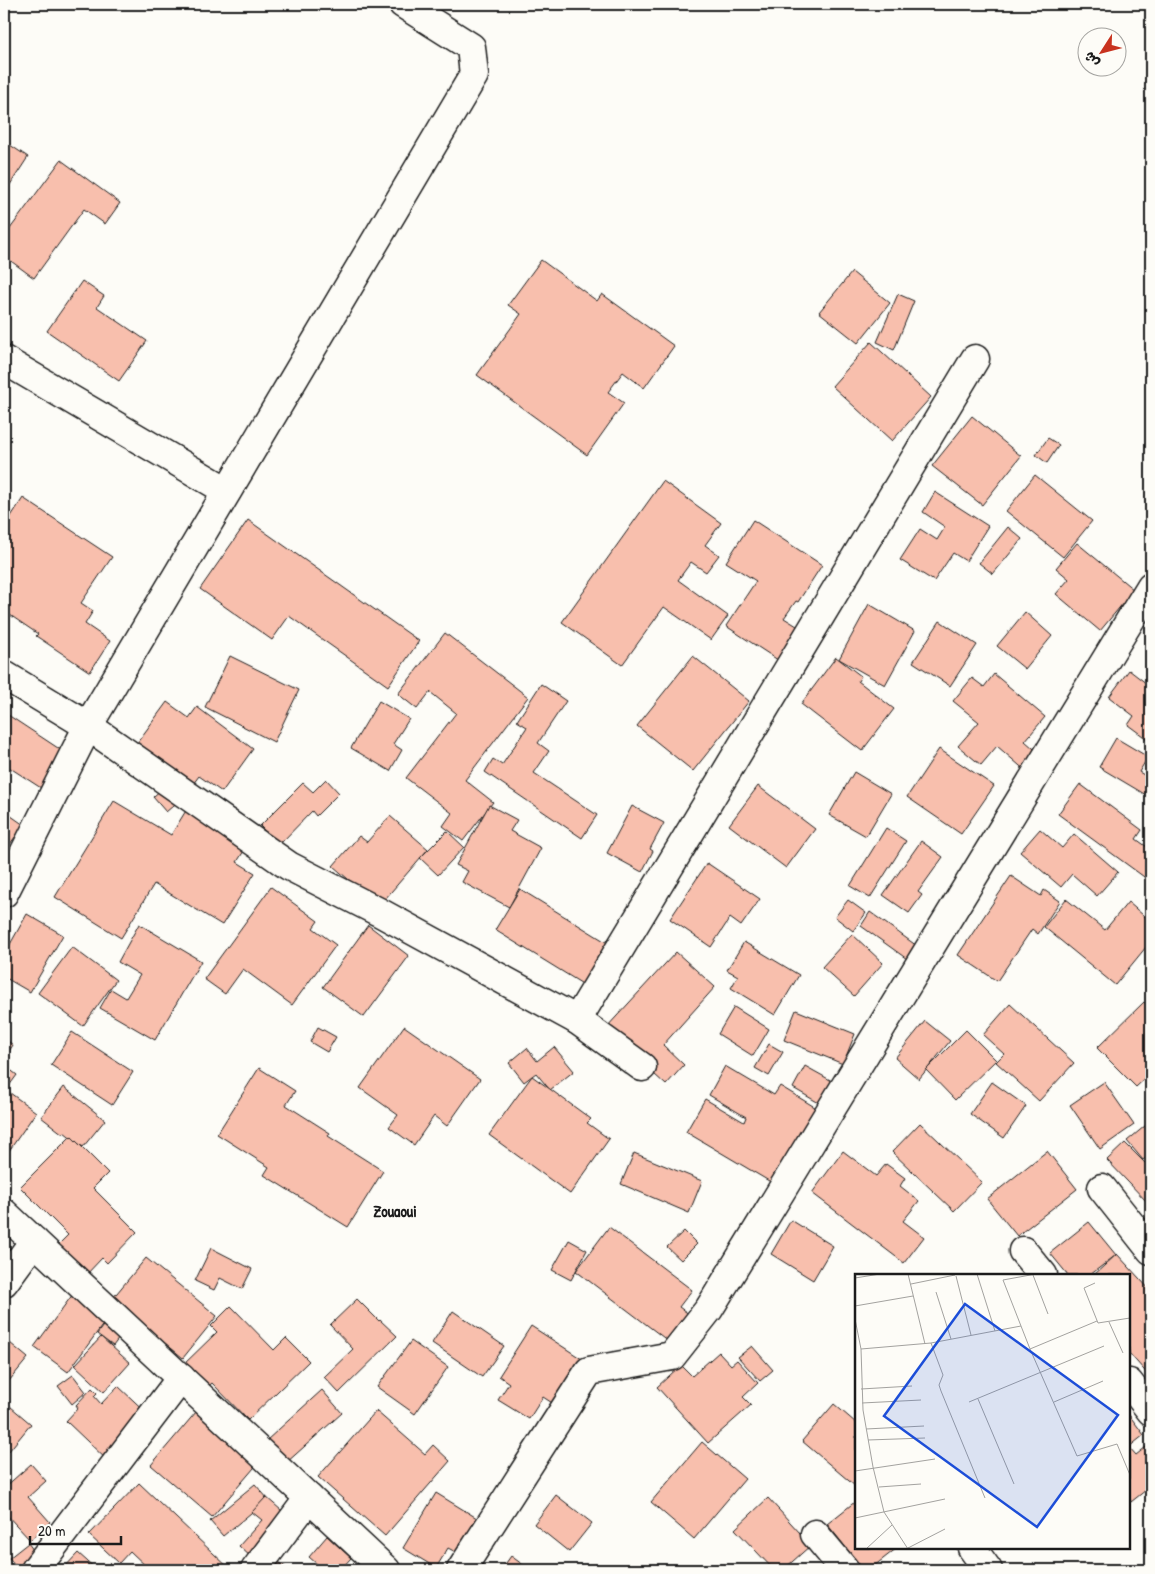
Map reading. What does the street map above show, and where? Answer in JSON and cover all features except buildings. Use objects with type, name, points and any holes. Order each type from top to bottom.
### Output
[{"type":"street","points":[[4,892],[88,726],[474,75],[471,47],[403,4]]},
{"type":"street","points":[[577,1020],[975,359]]},
{"type":"street","points":[[4,360],[228,491]]},
{"type":"street","points":[[461,1570],[589,1370],[672,1356],[709,1309],[1151,586]]},
{"type":"street","points":[[4,675],[88,726],[289,866],[388,917],[577,1020],[642,1067]]},
{"type":"street","points":[[1102,1188],[1151,1250]]},
{"type":"street","points":[[4,1213],[386,1570]]},
{"type":"street","points":[[4,1282],[34,1241]]},
{"type":"street","points":[[1023,1251],[1042,1274]]},
{"type":"street","points":[[35,1570],[181,1378]]},
{"type":"street","points":[[1130,1384],[1151,1411]]},
{"type":"street","points":[[255,1570],[309,1498]]},
{"type":"street","points":[[815,1534],[845,1570]]},
{"type":"street","points":[[973,1549],[988,1570]]},
{"type":"district","name":"Zouaoui","points":[[395,1211]]}]
